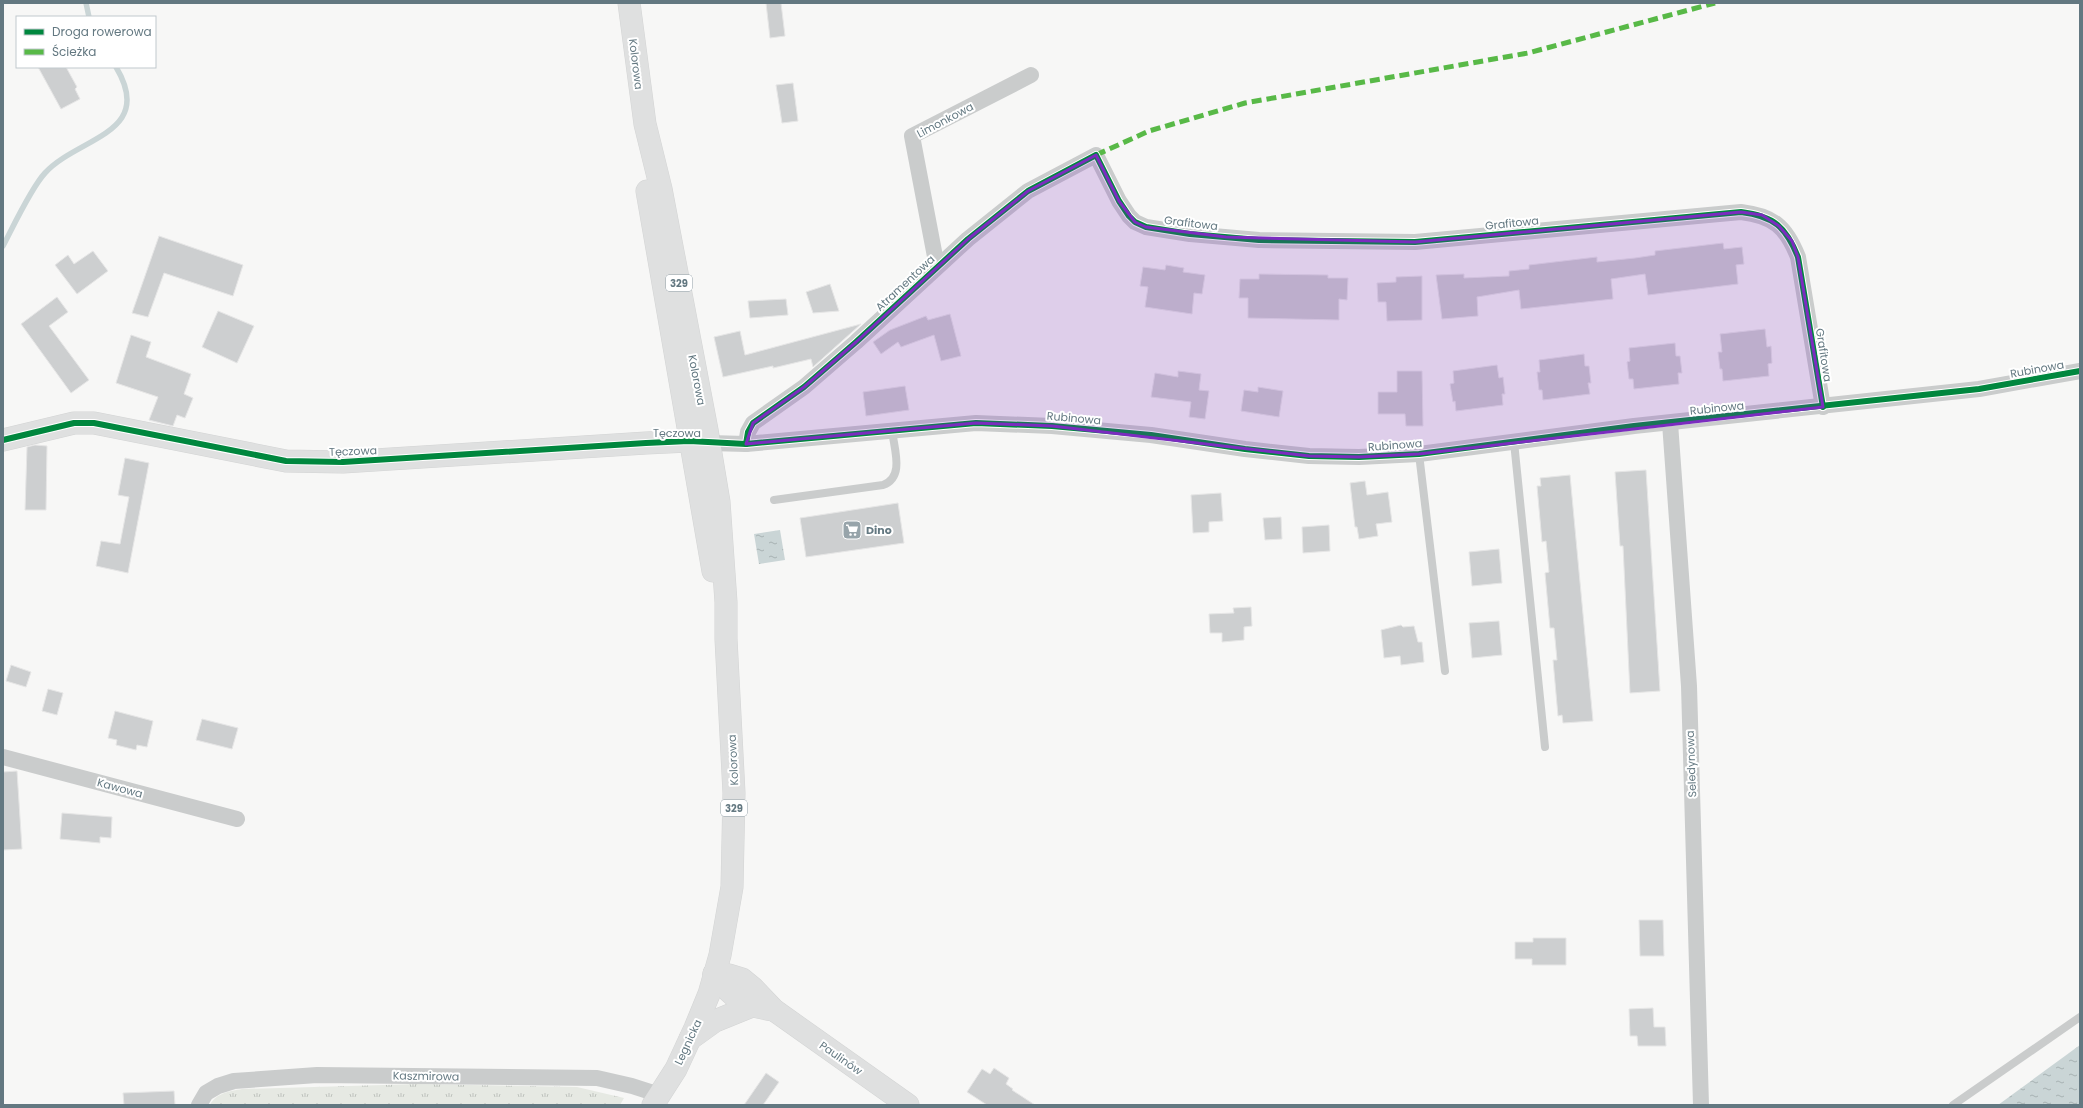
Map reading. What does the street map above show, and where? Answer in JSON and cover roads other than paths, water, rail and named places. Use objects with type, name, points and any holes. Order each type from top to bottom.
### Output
[{"type":"main road","name":"Kolorowa","points":[[629,3],[645,124],[661,189],[699,442],[722,532],[734,793],[734,856],[732,887],[727,922],[714,974]]},
{"type":"main road","name":"Tęczowa","points":[[3,440],[74,423],[94,423],[286,461],[343,462],[699,442]]},
{"type":"main road","name":"Paulinów","points":[[714,974],[733,997],[744,1004],[774,1010]]},
{"type":"main road","name":"Paulinów","points":[[714,974],[729,975],[742,979],[774,1010],[908,1105]]},
{"type":"main road","name":"Legnicka","points":[[656,1100],[690,1039],[708,994],[714,974]]},
{"type":"main road","points":[[690,1039],[715,1022],[752,1006]]},
{"type":"street","name":"Limonkowa","points":[[937,267],[912,136],[1031,75]]},
{"type":"street","name":"Atramentowa","points":[[746,444],[748,432],[753,423],[804,387],[856,342],[968,239],[1028,191],[1096,155]]},
{"type":"street","name":"Grafitowa","points":[[1096,155],[1119,201],[1135,222],[1146,228],[1259,240],[1415,242],[1742,212],[1762,215],[1779,226],[1792,241],[1798,257],[1822,407]]},
{"type":"street","name":"Rubinowa","points":[[699,442],[746,444],[976,423],[1052,426],[1151,435],[1245,449],[1309,456],[1359,457],[1420,454],[1670,423],[1979,389],[2080,371]]},
{"type":"street","name":"Seledynowa","points":[[1670,423],[1689,686],[1701,1105]]},
{"type":"street","name":"Kawowa","points":[[3,757],[237,819]]},
{"type":"street","name":"Kaszmirowa","points":[[199,1105],[206,1093],[218,1086],[234,1081],[317,1075],[597,1078],[632,1086],[656,1100]]},
{"type":"lane","points":[[774,500],[884,485],[890,482],[896,476],[897,468],[892,430]]},
{"type":"lane","points":[[1514,442],[1545,747]]},
{"type":"lane","points":[[1420,454],[1445,671]]},
{"type":"lane","points":[[1953,1105],[2080,1017]]},
{"type":"water","points":[[780,530],[785,560],[759,564],[754,534]]},
{"type":"water","points":[[2080,1045],[2080,1105],[1998,1105]]},
{"type":"waterway","points":[[86,3],[89,16]]},
{"type":"waterway","points":[[3,246],[28,198],[45,173],[59,161],[108,132],[120,120],[126,107],[126,89],[116,68]]},
{"type":"place","name":"Dino","points":[[852,530]]}]
